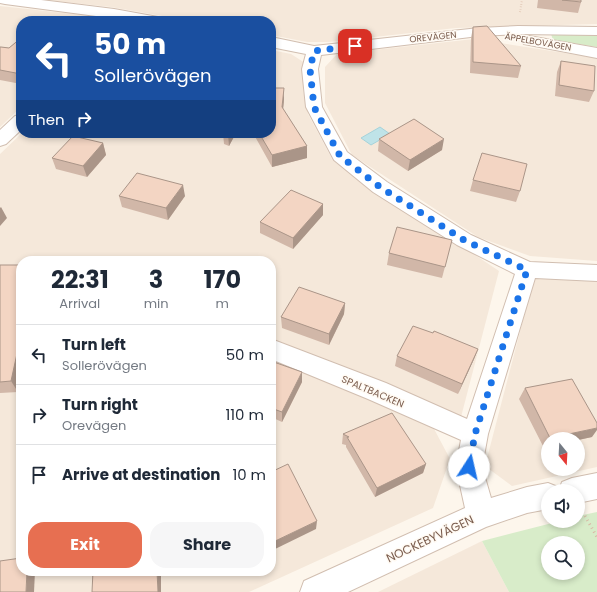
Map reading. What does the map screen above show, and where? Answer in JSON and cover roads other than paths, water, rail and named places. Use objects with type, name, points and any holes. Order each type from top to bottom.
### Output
[{"type":"street","points":[[5,0],[115,16]]},
{"type":"street","points":[[120,0],[122,16]]},
{"type":"street","name":"OREVÄGEN","points":[[276,43],[314,51],[479,32],[518,30],[597,31]]},
{"type":"street","name":"ÄPPELBOVÄGEN","points":[[479,32],[597,53]]},
{"type":"street","points":[[314,51],[310,69],[314,107],[340,156],[380,187],[464,240],[527,270],[597,272]]},
{"type":"street","points":[[0,140],[16,125]]},
{"type":"street","points":[[481,515],[469,467],[475,434],[527,270]]},
{"type":"street","name":"SPALTBACKEN","points":[[276,351],[377,391],[475,434]]},
{"type":"street","points":[[585,495],[597,486]]},
{"type":"street","name":"NOCKEBYVÄGEN","points":[[315,592],[481,515],[527,500],[541,497]]},
{"type":"water","points":[[380,127],[390,134],[371,145],[361,138]]}]
